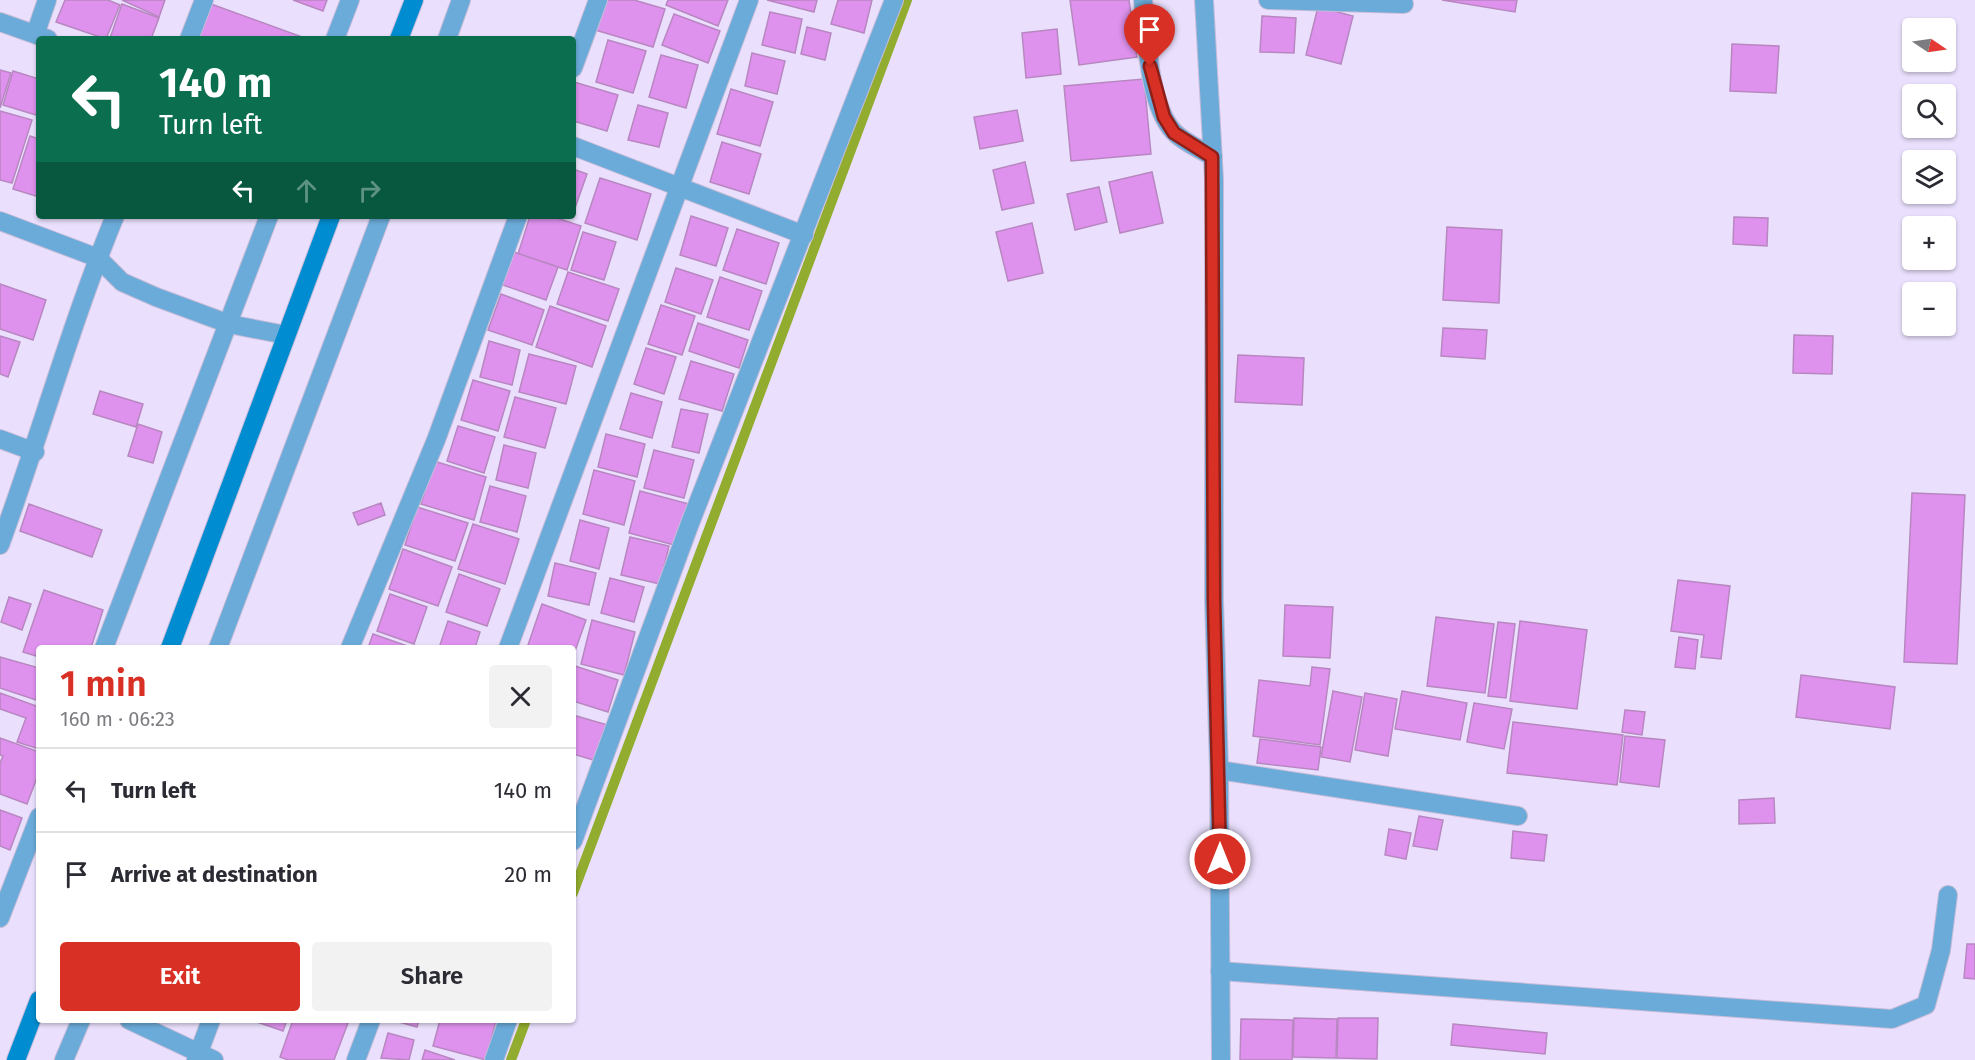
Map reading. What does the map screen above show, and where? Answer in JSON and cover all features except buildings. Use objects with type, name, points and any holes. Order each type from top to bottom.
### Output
[{"type":"street","points":[[0,22],[42,36],[47,0]]},
{"type":"street","points":[[190,36],[204,0]]},
{"type":"street","points":[[336,36],[350,0]]},
{"type":"street","points":[[400,36],[414,0]]},
{"type":"street","points":[[448,36],[461,0]]},
{"type":"street","points":[[576,60],[598,0]]},
{"type":"street","points":[[509,645],[749,0]]},
{"type":"street","points":[[576,833],[689,526],[894,0]]},
{"type":"street","points":[[1143,0],[1150,66],[1164,117],[1174,133],[1212,157]]},
{"type":"street","points":[[1204,0],[1212,157],[1214,600],[1219,770],[1221,1060]]},
{"type":"street","points":[[1268,0],[1404,4]]},
{"type":"street","points":[[576,147],[804,235]]},
{"type":"street","points":[[0,545],[34,452],[98,258],[114,219]]},
{"type":"street","points":[[105,645],[268,219]]},
{"type":"street","points":[[171,645],[330,219]]},
{"type":"street","points":[[219,645],[380,219]]},
{"type":"street","points":[[351,645],[436,440],[517,219]]},
{"type":"street","points":[[0,221],[98,258],[122,282],[229,324],[286,335]]},
{"type":"street","points":[[0,439],[34,452]]},
{"type":"street","points":[[1219,770],[1518,816]]},
{"type":"street","points":[[0,918],[36,825]]},
{"type":"street","points":[[1221,971],[1510,989],[1893,1019],[1926,1005],[1941,950],[1948,895]]},
{"type":"street","points":[[16,1060],[36,1008]]},
{"type":"street","points":[[64,1060],[80,1023]]},
{"type":"street","points":[[135,1023],[202,1058],[210,1023]]},
{"type":"street","points":[[356,1060],[369,1023]]},
{"type":"street","points":[[494,1060],[507,1023]]},
{"type":"waterway","points":[[576,885],[907,0]]},
{"type":"waterway","points":[[511,1060],[525,1023]]},
{"type":"route","points":[[1150,66],[1164,117],[1174,133],[1212,157],[1214,179],[1214,600],[1220,859]]}]
